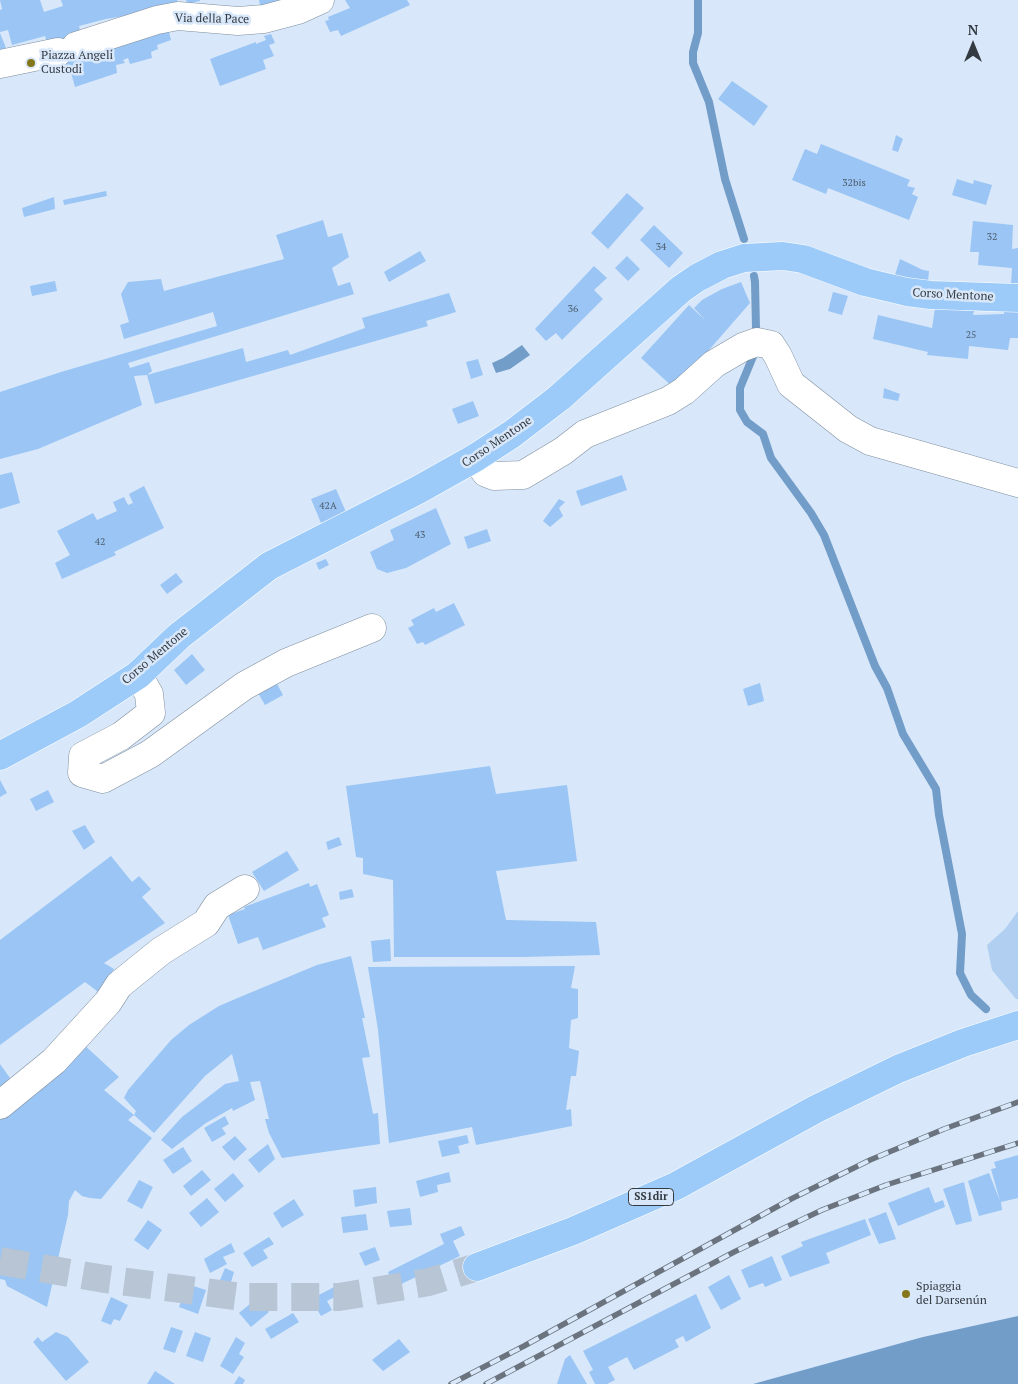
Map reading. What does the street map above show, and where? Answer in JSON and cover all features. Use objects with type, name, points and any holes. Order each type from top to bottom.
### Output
[{"type":"main road","name":"Corso Mentone","points":[[0,756],[78,714],[138,674],[179,636],[269,566],[418,490],[475,458],[512,434],[559,398],[681,289],[697,278],[735,261],[757,257],[783,256],[803,259],[878,286],[907,292],[931,295],[1018,298]]},
{"type":"main road","name":"SS1dir","points":[[477,1267],[573,1231],[676,1186],[816,1109],[898,1069],[963,1043],[1018,1025]]},
{"type":"street","name":"Via della Pace","points":[[0,64],[67,49],[157,20],[178,16],[238,21],[264,19],[298,10],[320,0]]},
{"type":"street","points":[[475,458],[486,473],[494,476],[523,475],[563,451],[585,434],[668,401],[684,391],[714,364],[743,347],[757,342],[771,345],[791,384],[848,429],[870,441],[1018,483]]},
{"type":"street","points":[[138,674],[149,694],[151,713],[121,736],[83,756],[82,773],[103,779],[150,754],[244,686],[286,663],[372,628]]},
{"type":"street","points":[[0,1105],[54,1061],[108,1002],[119,985],[161,951],[206,923],[217,906],[245,889]]},
{"type":"shaded area","points":[[522,345],[530,355],[510,369],[496,373],[492,363]]},
{"type":"shaded area","points":[[1018,911],[1018,999],[1016,999],[992,970],[987,945],[1005,929]]},
{"type":"shaded area","points":[[1018,1316],[1018,1384],[753,1384],[923,1337]]},
{"type":"building","points":[[0,0],[40,0],[44,12],[63,6],[61,0],[177,0],[178,7],[106,19],[79,26],[82,40],[168,28],[171,40],[157,45],[158,49],[151,52],[152,58],[130,64],[128,58],[123,60],[125,63],[116,65],[117,73],[75,87],[70,69],[63,70],[57,48],[50,50],[45,36],[12,45],[8,30],[0,32],[0,10],[2,9]]},
{"type":"building","points":[[186,0],[200,0],[200,1],[187,4]]},
{"type":"building","points":[[259,0],[283,0],[262,14]]},
{"type":"building","points":[[345,0],[407,0],[410,5],[341,36],[338,30],[330,32],[325,21],[329,20],[328,17],[350,8]]},
{"type":"building","points":[[0,33],[6,48],[0,50]]},
{"type":"building","points":[[271,34],[275,43],[269,45],[274,56],[263,60],[266,69],[220,86],[210,59],[266,40],[264,36]]},
{"type":"building","points":[[732,81],[768,106],[754,126],[718,99]]},
{"type":"building","points":[[896,135],[903,139],[898,152],[892,150]]},
{"type":"building","points":[[821,144],[910,180],[907,186],[915,188],[912,194],[918,197],[909,220],[828,188],[826,194],[792,180],[805,149],[817,154]]},
{"type":"building","points":[[957,179],[973,184],[974,180],[992,185],[986,205],[952,195]]},
{"type":"building","points":[[106,191],[107,196],[64,205],[63,200]]},
{"type":"building","points":[[627,193],[644,208],[608,249],[591,233]]},
{"type":"building","points":[[54,197],[55,209],[24,217],[22,208]]},
{"type":"building","points":[[323,220],[328,237],[342,233],[349,257],[332,268],[338,286],[350,282],[354,294],[128,363],[130,368],[149,362],[152,371],[147,375],[134,376],[142,405],[38,449],[0,459],[0,392],[217,326],[213,312],[124,339],[120,325],[129,322],[121,294],[128,282],[161,279],[164,291],[284,259],[276,235]]},
{"type":"building","points":[[973,221],[1013,225],[1012,249],[1018,248],[1018,283],[1011,284],[1012,268],[978,265],[979,252],[970,252]]},
{"type":"building","points":[[654,225],[683,253],[669,268],[640,240]]},
{"type":"building","points":[[420,251],[426,261],[389,282],[384,272]]},
{"type":"building","points":[[627,256],[640,269],[628,281],[615,268]]},
{"type":"building","points":[[900,259],[929,271],[928,282],[895,275]]},
{"type":"building","points":[[594,266],[607,278],[594,290],[603,299],[562,340],[556,333],[546,341],[535,329]]},
{"type":"building","points":[[55,281],[57,291],[32,296],[30,286]]},
{"type":"building","points":[[741,282],[750,303],[675,389],[641,358],[689,305],[706,321],[694,308],[702,300],[722,289]]},
{"type":"building","points":[[833,292],[848,296],[842,315],[828,311]]},
{"type":"building","points":[[449,293],[456,312],[426,321],[428,326],[155,404],[147,375],[243,348],[246,362],[288,350],[290,355],[365,328],[362,318]]},
{"type":"building","points":[[935,308],[974,311],[973,315],[1004,314],[1004,312],[1018,311],[1018,338],[1010,338],[1008,350],[969,346],[968,359],[927,355],[928,352],[873,339],[878,315],[932,328]]},
{"type":"building","points":[[478,359],[483,375],[471,379],[466,362]]},
{"type":"building","points":[[884,388],[900,394],[898,401],[883,398]]},
{"type":"building","points":[[473,401],[479,416],[458,424],[452,409]]},
{"type":"building","points":[[12,472],[20,503],[0,509],[0,475]]},
{"type":"building","points":[[622,475],[627,490],[581,506],[576,491]]},
{"type":"building","points":[[144,486],[164,528],[114,552],[116,555],[62,579],[55,563],[70,555],[57,531],[93,513],[97,520],[117,511],[113,502],[124,497],[128,505],[133,503],[129,494]]},
{"type":"building","points":[[336,489],[346,512],[321,523],[311,499]]},
{"type":"building","points":[[559,499],[565,502],[559,508],[563,516],[550,527],[543,521]]},
{"type":"building","points":[[436,508],[451,544],[406,568],[387,573],[377,569],[370,552],[394,540],[390,530]]},
{"type":"building","points":[[487,529],[491,541],[468,549],[464,537]]},
{"type":"building","points":[[326,559],[329,565],[319,570],[316,563]]},
{"type":"building","points":[[176,573],[183,582],[167,594],[160,585]]},
{"type":"building","points":[[454,603],[465,625],[425,645],[423,642],[417,644],[408,628],[414,625],[411,620],[434,608],[436,612]]},
{"type":"building","points":[[192,654],[205,670],[186,685],[174,670]]},
{"type":"building","points":[[275,680],[283,695],[265,705],[257,691]]},
{"type":"building","points":[[760,683],[764,701],[748,706],[743,689]]},
{"type":"building","points":[[490,766],[496,794],[567,785],[577,861],[496,871],[506,920],[596,922],[600,955],[394,957],[393,880],[363,874],[363,858],[356,857],[346,786]]},
{"type":"building","points":[[0,780],[7,793],[0,797]]},
{"type":"building","points":[[48,790],[54,802],[36,811],[30,799]]},
{"type":"building","points":[[85,825],[95,842],[84,850],[72,831]]},
{"type":"building","points":[[339,837],[342,845],[328,850],[326,842]]},
{"type":"building","points":[[287,851],[299,870],[264,891],[252,872]]},
{"type":"building","points":[[111,856],[132,882],[139,876],[151,889],[142,897],[165,923],[104,963],[114,969],[101,994],[85,982],[0,1045],[0,940]]},
{"type":"building","points":[[309,883],[310,887],[317,884],[329,915],[322,918],[326,927],[263,950],[258,937],[238,944],[228,915],[245,909],[244,907]]},
{"type":"building","points":[[352,889],[354,897],[340,900],[339,892]]},
{"type":"building","points":[[390,939],[391,961],[373,962],[371,941]]},
{"type":"building","points":[[351,956],[365,1018],[362,1018],[370,1057],[362,1058],[373,1114],[378,1113],[380,1144],[282,1158],[269,1133],[265,1119],[269,1119],[260,1081],[250,1082],[255,1100],[233,1111],[232,1108],[206,1123],[172,1149],[161,1140],[182,1117],[225,1084],[239,1081],[232,1054],[205,1076],[154,1133],[134,1115],[136,1111],[124,1098],[128,1090],[171,1040],[189,1025],[219,1006],[240,997],[317,965]]},
{"type":"building","points":[[575,966],[571,988],[578,989],[578,1018],[571,1020],[569,1048],[579,1051],[576,1076],[571,1076],[566,1110],[571,1109],[572,1126],[476,1145],[472,1127],[389,1143],[378,1030],[368,967]]},
{"type":"building","points":[[81,1042],[119,1077],[104,1090],[134,1115],[128,1120],[152,1138],[101,1199],[82,1196],[75,1190],[69,1201],[68,1215],[47,1307],[7,1286],[5,1280],[0,1279],[0,1112]]},
{"type":"building","points":[[0,1064],[10,1078],[0,1088]]},
{"type":"building","points":[[225,1116],[229,1124],[222,1128],[226,1134],[212,1142],[204,1128]]},
{"type":"building","points":[[467,1135],[469,1143],[458,1146],[460,1153],[442,1157],[438,1141]]},
{"type":"building","points":[[235,1136],[247,1149],[234,1161],[222,1147]]},
{"type":"building","points":[[268,1144],[275,1159],[259,1173],[248,1160]]},
{"type":"building","points":[[183,1147],[192,1161],[173,1174],[163,1160]]},
{"type":"building","points":[[1018,1155],[1018,1198],[1001,1202],[1002,1210],[979,1216],[968,1181],[989,1173],[1000,1201],[991,1169],[996,1168],[994,1162]]},
{"type":"building","points":[[202,1170],[211,1180],[191,1196],[183,1186]]},
{"type":"building","points":[[449,1172],[451,1182],[437,1185],[438,1192],[420,1197],[416,1181]]},
{"type":"building","points":[[233,1173],[244,1186],[225,1202],[214,1189]]},
{"type":"building","points":[[139,1180],[153,1187],[142,1209],[127,1201]]},
{"type":"building","points":[[964,1182],[972,1221],[956,1225],[943,1189]]},
{"type":"building","points":[[376,1187],[377,1203],[355,1207],[353,1190]]},
{"type":"building","points":[[929,1187],[935,1203],[943,1200],[945,1207],[898,1226],[888,1203]]},
{"type":"building","points":[[207,1198],[219,1212],[201,1227],[189,1213]]},
{"type":"building","points":[[294,1199],[304,1215],[282,1228],[273,1213]]},
{"type":"building","points":[[410,1208],[412,1225],[390,1227],[387,1211]]},
{"type":"building","points":[[886,1212],[896,1239],[879,1244],[868,1219]]},
{"type":"building","points":[[366,1214],[368,1230],[343,1233],[341,1217]]},
{"type":"building","points":[[865,1219],[871,1235],[826,1253],[830,1263],[790,1277],[781,1256],[803,1246],[801,1242]]},
{"type":"building","points":[[148,1220],[162,1230],[148,1250],[134,1240]]},
{"type":"building","points":[[461,1226],[465,1235],[453,1241],[460,1256],[395,1287],[388,1272],[444,1244],[440,1234]]},
{"type":"building","points":[[269,1237],[274,1244],[263,1250],[268,1258],[252,1267],[243,1253]]},
{"type":"building","points":[[231,1243],[235,1252],[223,1257],[227,1264],[210,1273],[204,1259]]},
{"type":"building","points":[[375,1247],[380,1260],[365,1266],[359,1253]]},
{"type":"building","points":[[772,1256],[782,1280],[765,1287],[763,1283],[749,1288],[741,1270]]},
{"type":"building","points":[[225,1268],[234,1272],[231,1282],[234,1287],[227,1304],[213,1297]]},
{"type":"building","points":[[729,1275],[741,1299],[721,1310],[708,1287]]},
{"type":"building","points":[[187,1284],[206,1290],[198,1314],[179,1307]]},
{"type":"building","points":[[340,1284],[344,1292],[327,1301],[332,1310],[321,1316],[311,1299]]},
{"type":"building","points":[[696,1294],[711,1328],[686,1342],[683,1336],[675,1340],[679,1347],[634,1370],[627,1357],[608,1367],[615,1380],[607,1384],[595,1384],[589,1372],[593,1370],[583,1351]]},
{"type":"building","points":[[111,1297],[128,1305],[120,1321],[114,1319],[111,1325],[101,1321]]},
{"type":"building","points":[[256,1299],[269,1312],[251,1327],[239,1313]]},
{"type":"building","points":[[293,1313],[299,1322],[271,1339],[265,1329]]},
{"type":"building","points":[[171,1327],[183,1331],[175,1353],[163,1349]]},
{"type":"building","points":[[56,1332],[68,1337],[89,1362],[66,1381],[33,1342],[38,1337],[42,1342]]},
{"type":"building","points":[[195,1332],[211,1338],[203,1362],[186,1356]]},
{"type":"building","points":[[236,1337],[245,1343],[239,1354],[244,1357],[233,1374],[220,1366]]},
{"type":"building","points":[[399,1339],[410,1352],[383,1371],[372,1360]]},
{"type":"building","points":[[570,1355],[587,1384],[557,1384],[565,1359]]},
{"type":"building","points":[[155,1371],[175,1384],[147,1384]]},
{"type":"building","points":[[239,1376],[245,1380],[243,1384],[234,1384]]},
{"type":"waterway","points":[[698,0],[698,33],[693,52],[693,63],[709,102],[725,179],[744,239]]},
{"type":"waterway","points":[[754,276],[756,329]]},
{"type":"waterway","points":[[754,354],[740,388],[740,410],[747,422],[763,434],[771,458],[811,513],[824,535],[875,666],[887,688],[903,734],[936,789],[939,815],[962,934],[960,973],[971,995],[986,1009]]},
{"type":"tunnel","points":[[0,1261],[105,1279],[242,1297],[339,1297],[429,1282],[477,1267]]},
{"type":"railway","points":[[451,1384],[524,1346],[791,1199],[870,1160],[944,1129],[1018,1102]]},
{"type":"railway","points":[[486,1384],[734,1252],[822,1210],[886,1185],[1018,1143]]},
{"type":"place","name":"Piazza Angeli Custodi","points":[[31,63]]},
{"type":"place","name":"Spiaggia del Darsenún","points":[[906,1294]]}]
